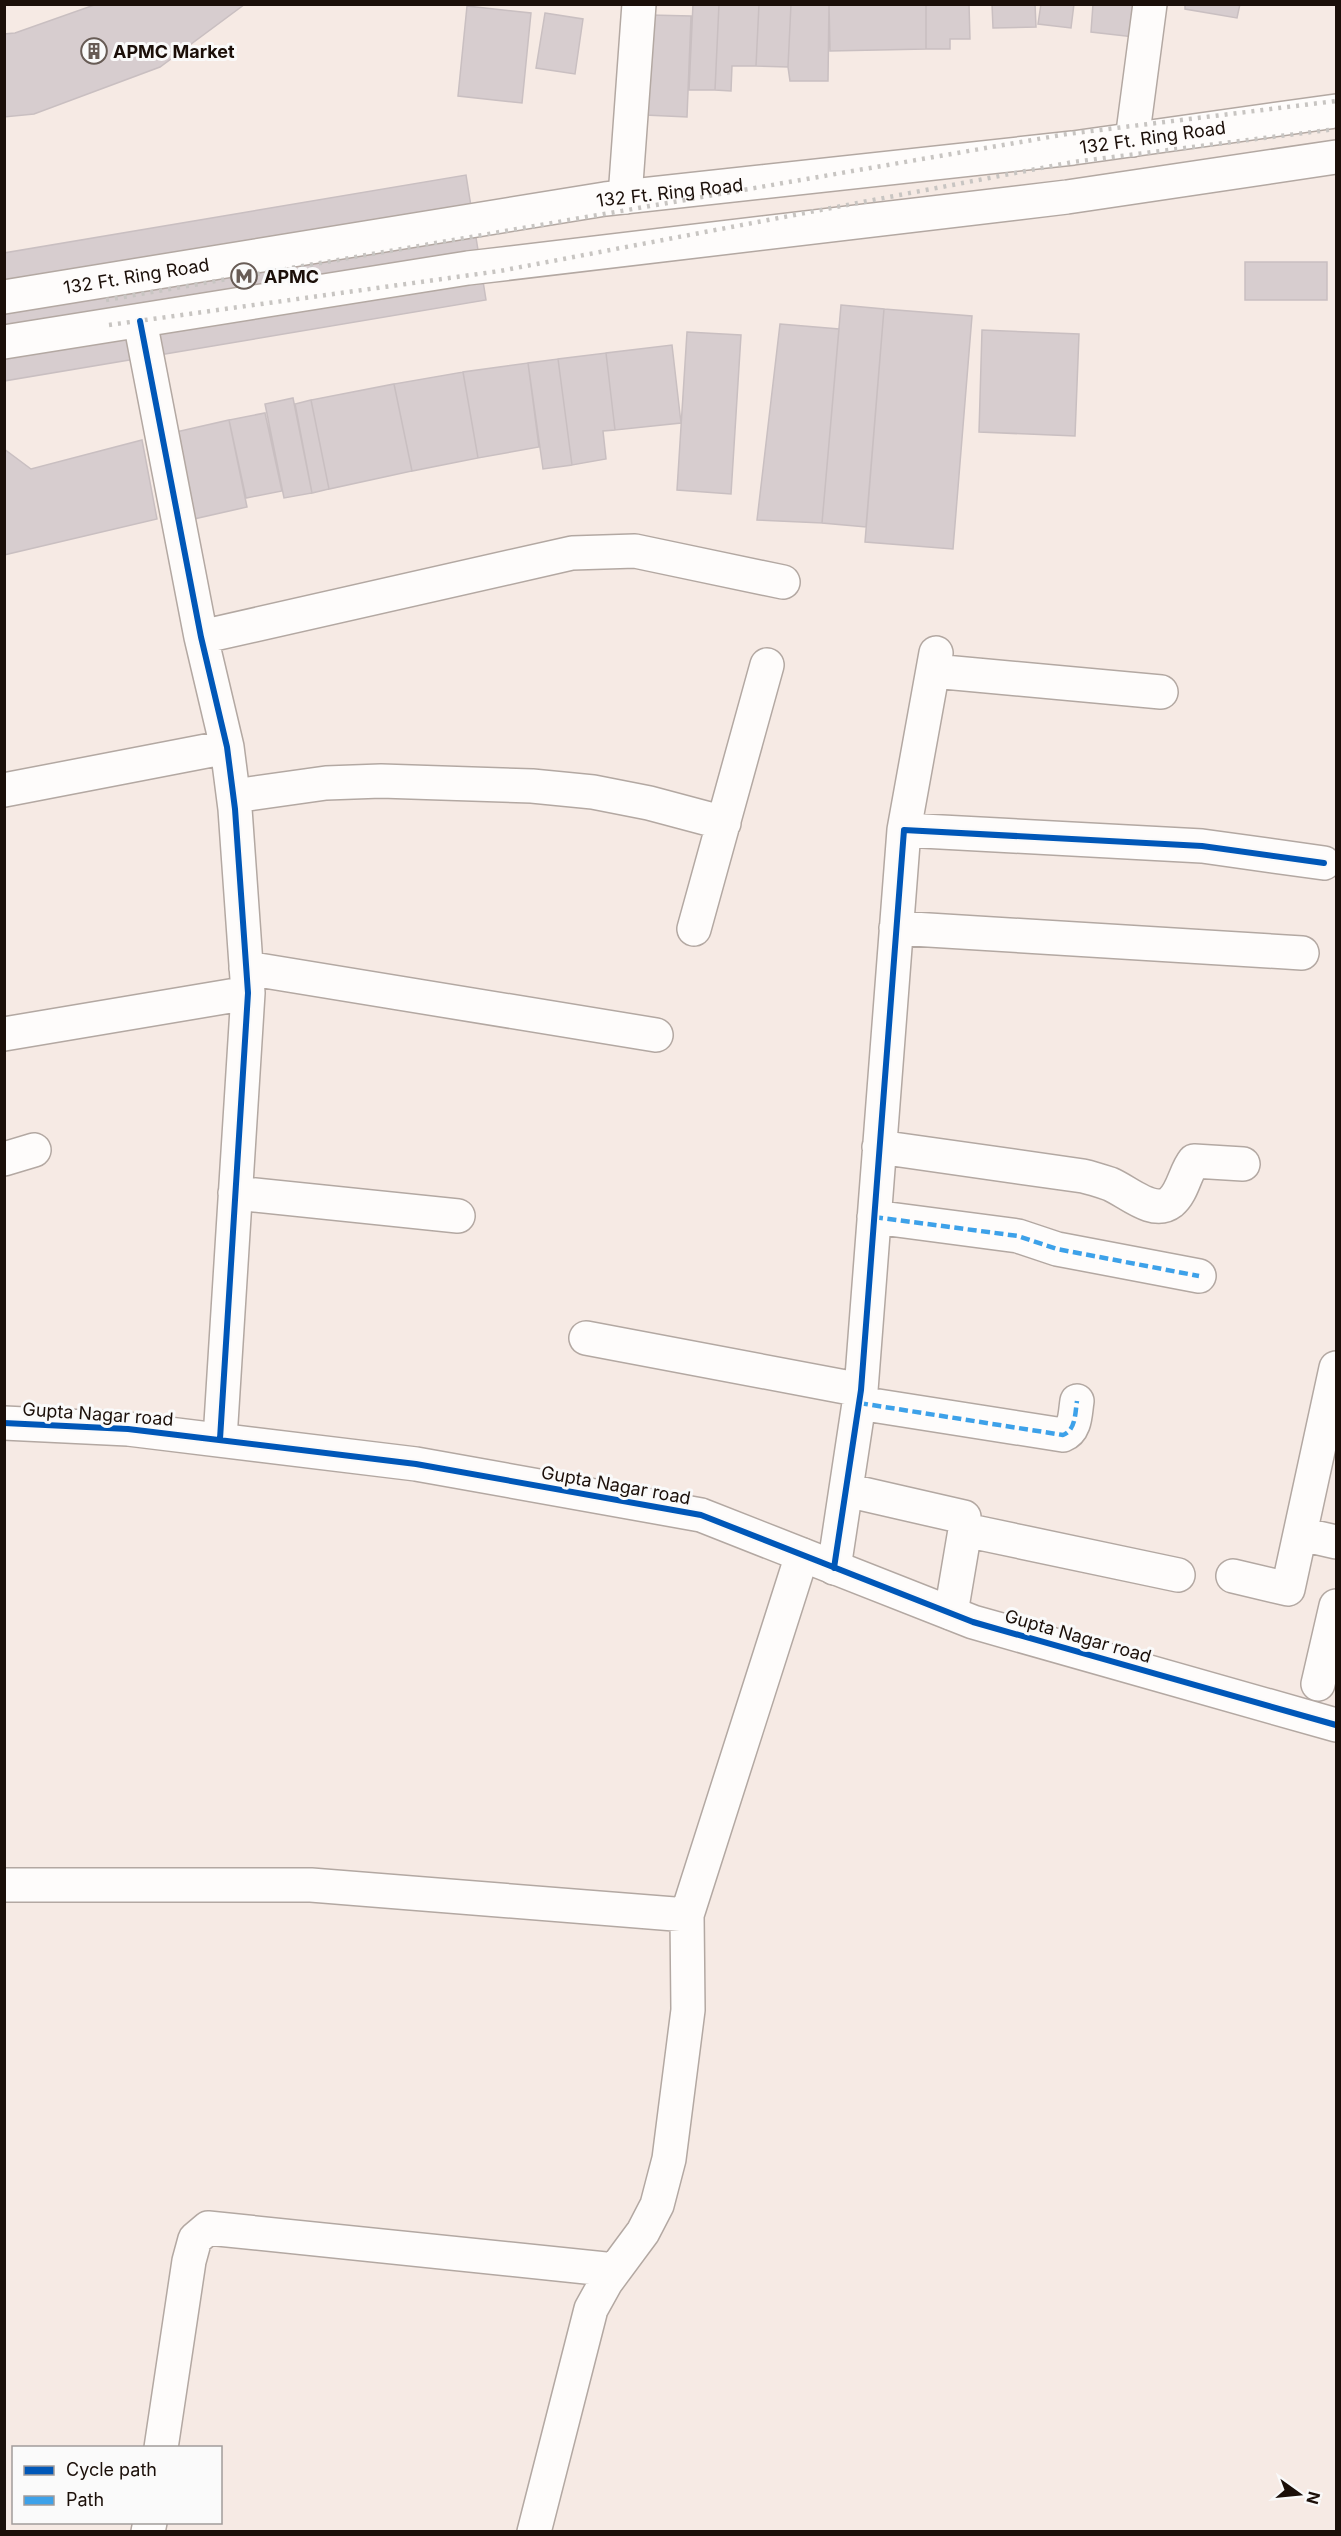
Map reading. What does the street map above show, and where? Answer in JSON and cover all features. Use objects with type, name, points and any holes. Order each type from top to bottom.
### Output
[{"type":"street","points":[[625,197],[639,4]]},
{"type":"street","points":[[1132,140],[1150,4]]},
{"type":"street","name":"132 Ft. Ring Road","points":[[4,297],[625,197],[1132,140],[1336,111]]},
{"type":"street","points":[[4,342],[468,268],[1067,196],[1336,157]]},
{"type":"street","points":[[140,321],[234,796],[247,981],[220,1439]]},
{"type":"street","points":[[201,636],[572,553],[635,551],[783,582]]},
{"type":"street","points":[[834,1568],[860,1397],[904,830],[935,662],[1161,692]]},
{"type":"street","points":[[694,929],[767,665]]},
{"type":"street","points":[[4,790],[226,747]]},
{"type":"street","points":[[234,796],[326,783],[381,781],[532,786],[593,792],[649,803],[724,823]]},
{"type":"street","points":[[904,830],[1202,846],[1324,863]]},
{"type":"street","points":[[896,928],[1302,953]]},
{"type":"street","points":[[4,1034],[247,981],[656,1035]]},
{"type":"street","points":[[879,1147],[1083,1176],[1122,1190],[1145,1203],[1162,1206],[1171,1203],[1176,1196],[1194,1161],[1243,1164]]},
{"type":"street","points":[[235,1193],[458,1216]]},
{"type":"street","points":[[874,1217],[1018,1236],[1057,1249],[1199,1276]]},
{"type":"street","points":[[586,1338],[860,1397],[1063,1435],[1072,1428],[1077,1401]]},
{"type":"street","points":[[1233,1576],[1288,1589],[1301,1534],[1330,1435],[1336,1368]]},
{"type":"street","name":"Gupta Nagar road","points":[[4,1422],[128,1429],[416,1464],[701,1515],[973,1622],[1336,1725]]},
{"type":"street","points":[[846,1490],[964,1517],[965,1530],[951,1613]]},
{"type":"street","points":[[965,1530],[1178,1575]]},
{"type":"street","points":[[1301,1534],[1336,1542]]},
{"type":"street","points":[[534,2532],[591,2309],[615,2270],[643,2232],[657,2205],[669,2159],[688,2010],[687,1915],[802,1555]]},
{"type":"street","points":[[1318,1684],[1336,1606]]},
{"type":"street","points":[[4,1886],[311,1885],[687,1915]]},
{"type":"street","points":[[161,2446],[189,2261],[195,2239],[208,2228],[615,2270]]},
{"type":"building","name":"APMC Market","points":[[97,4],[245,4],[160,67],[34,114],[4,117],[4,34],[15,33]]},
{"type":"building","points":[[693,4],[719,4],[715,90],[689,90]]},
{"type":"building","points":[[719,4],[759,4],[756,66],[732,66],[731,91],[715,90]]},
{"type":"building","points":[[759,4],[791,4],[788,67],[756,66]]},
{"type":"building","points":[[791,4],[829,4],[828,81],[790,81],[788,67]]},
{"type":"building","points":[[829,4],[926,4],[926,49],[830,51]]},
{"type":"building","points":[[926,4],[969,4],[970,39],[950,39],[950,49],[926,49]]},
{"type":"building","points":[[992,4],[1035,4],[1036,27],[993,28]]},
{"type":"building","points":[[1041,4],[1074,4],[1071,28],[1038,24]]},
{"type":"building","points":[[1093,4],[1138,4],[1134,37],[1091,32]]},
{"type":"building","points":[[1185,4],[1240,4],[1237,18],[1185,9]]},
{"type":"building","points":[[467,6],[531,13],[522,103],[458,96]]},
{"type":"building","points":[[545,13],[583,19],[575,74],[536,68]]},
{"type":"building","points":[[650,15],[691,16],[687,117],[645,115]]},
{"type":"building","name":"APMC","points":[[466,175],[486,300],[4,381],[4,253]]},
{"type":"building","points":[[1245,262],[1327,262],[1327,300],[1245,300]]},
{"type":"building","points":[[841,305],[884,309],[866,527],[822,523]]},
{"type":"building","points":[[884,309],[972,316],[953,549],[865,542]]},
{"type":"building","points":[[780,324],[839,329],[822,523],[757,520]]},
{"type":"building","points":[[982,330],[1079,334],[1075,436],[979,432]]},
{"type":"building","points":[[687,332],[741,335],[731,494],[677,490]]},
{"type":"building","points":[[672,345],[681,423],[615,430],[606,353]]},
{"type":"building","points":[[606,353],[615,430],[603,431],[606,459],[572,465],[558,359]]},
{"type":"building","points":[[558,359],[572,465],[543,469],[528,363]]},
{"type":"building","points":[[528,363],[539,447],[478,458],[463,372]]},
{"type":"building","points":[[463,372],[478,458],[412,471],[394,384]]},
{"type":"building","points":[[394,384],[412,471],[329,489],[311,400]]},
{"type":"building","points":[[293,398],[312,493],[284,498],[265,404]]},
{"type":"building","points":[[311,400],[329,489],[312,493],[295,404]]},
{"type":"building","points":[[265,413],[282,491],[246,498],[229,420]]},
{"type":"building","points":[[229,420],[247,507],[185,521],[167,434]]},
{"type":"building","points":[[142,440],[157,519],[4,555],[4,449],[31,469]]},
{"type":"railway","points":[[106,300],[1067,134],[1336,101]]},
{"type":"railway","points":[[109,325],[500,271],[1073,162],[1336,129]]},
{"type":"marked path","points":[[874,1217],[1018,1236],[1057,1249],[1199,1276]]},
{"type":"marked path","points":[[859,1403],[1063,1435],[1073,1425],[1077,1401]]},
{"type":"cycle path","points":[[140,321],[201,637],[227,747],[235,809],[248,993],[220,1439]]},
{"type":"cycle path","points":[[834,1568],[861,1390],[904,830],[1202,846],[1324,863]]},
{"type":"cycle path","points":[[4,1423],[128,1429],[416,1464],[701,1515],[973,1622],[1336,1725]]},
{"type":"place","name":"APMC Market","points":[[94,51]]},
{"type":"place","name":"APMC","points":[[244,276]]}]
